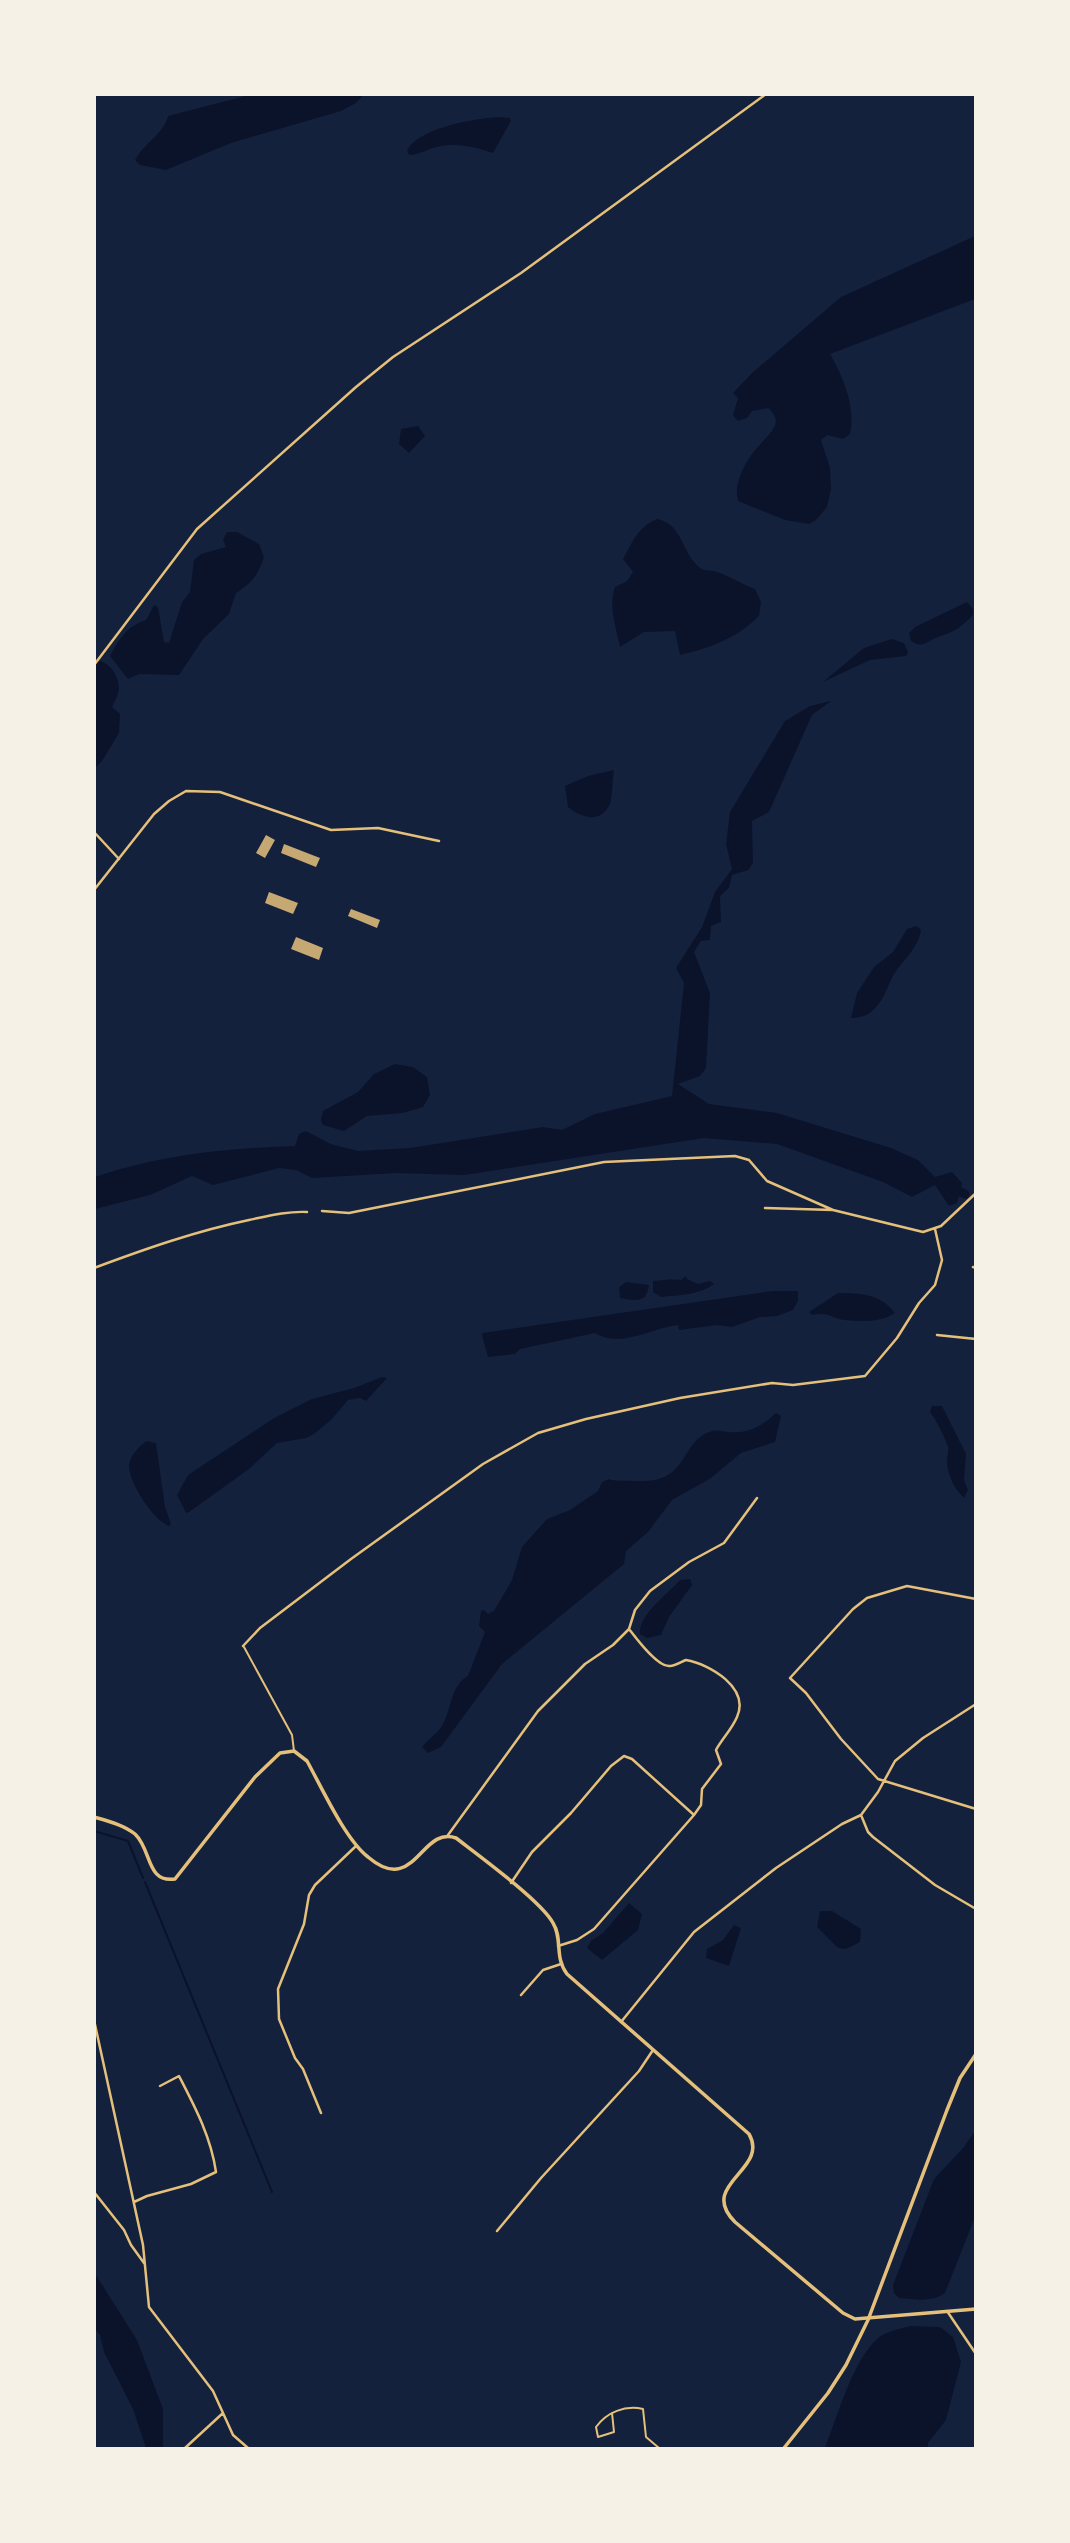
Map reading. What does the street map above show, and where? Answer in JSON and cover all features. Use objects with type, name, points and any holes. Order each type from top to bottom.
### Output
[{"type":"street","points":[[94,665],[197,529],[355,387],[393,357],[521,273],[766,94]]},
{"type":"street","points":[[94,890],[154,814],[186,791],[220,792],[331,830],[379,828],[439,841]]},
{"type":"street","points":[[94,832],[119,859]]},
{"type":"street","points":[[322,1212],[349,1213],[604,1162],[735,1156],[749,1160],[767,1181],[833,1210],[917,1232],[935,1229],[975,1193]]},
{"type":"street","points":[[765,1208],[833,1210]]},
{"type":"street","points":[[94,1268],[214,1227],[290,1212],[307,1212]]},
{"type":"street","points":[[243,1646],[260,1628],[351,1559],[483,1464],[538,1433],[586,1419],[680,1398],[772,1383],[793,1385],[865,1376],[897,1338],[919,1303],[935,1285],[942,1261],[935,1229]]},
{"type":"street","points":[[937,1335],[975,1339]]},
{"type":"street","points":[[94,1817],[130,1831],[142,1842],[158,1876],[166,1880],[176,1879],[255,1777],[280,1753],[295,1751],[307,1761],[357,1845],[379,1865],[391,1869],[402,1868],[412,1863],[433,1841],[448,1835],[538,1711],[585,1664],[613,1645],[629,1629],[635,1611],[650,1591],[689,1562],[724,1543],[757,1497]]},
{"type":"street","points":[[975,1599],[907,1586],[867,1598],[853,1609],[790,1678],[806,1693],[862,1763],[883,1782],[975,1809]]},
{"type":"street","points":[[558,1946],[577,1940],[594,1928],[694,1815],[701,1805],[702,1789],[722,1764],[716,1750],[736,1720],[739,1700],[733,1688],[714,1670],[686,1660],[670,1667],[664,1665],[643,1647],[629,1629]]},
{"type":"street","points":[[621,2022],[694,1932],[776,1868],[842,1824],[861,1815],[895,1761],[933,1731],[975,1704]]},
{"type":"street","points":[[511,1883],[532,1852],[571,1813],[611,1766],[624,1756],[632,1759],[694,1815]]},
{"type":"street","points":[[861,1815],[873,1838],[935,1885],[975,1909]]},
{"type":"street","points":[[448,1835],[459,1840],[552,1920],[556,1929],[561,1964],[567,1974],[743,2127],[752,2139],[754,2154],[724,2194],[723,2202],[728,2216],[843,2312],[855,2319],[975,2309]]},
{"type":"street","points":[[321,2113],[279,2019],[278,1989],[304,1924],[309,1895],[323,1877],[357,1845]]},
{"type":"street","points":[[520,1995],[543,1970],[561,1964]]},
{"type":"street","points":[[94,2020],[134,2202],[146,2265],[149,2306],[214,2391],[233,2435],[248,2448]]},
{"type":"street","points":[[497,2231],[541,2178],[639,2071],[653,2050]]},
{"type":"street","points":[[783,2448],[828,2393],[846,2365],[868,2320],[960,2078],[975,2054]]},
{"type":"street","points":[[134,2202],[191,2184],[216,2172],[213,2151],[200,2116],[179,2076],[160,2086]]},
{"type":"street","points":[[94,2192],[124,2230],[146,2265]]},
{"type":"street","points":[[947,2311],[975,2354]]},
{"type":"street","points":[[187,2448],[223,2413]]},
{"type":"lane","points":[[243,1646],[292,1735],[295,1751]]},
{"type":"lane","points":[[612,2413],[614,2432],[598,2437],[598,2424],[612,2413],[630,2407],[643,2409],[646,2437],[659,2448]]},
{"type":"water","points":[[249,95],[363,95],[356,103],[341,111],[231,143],[166,170],[140,165],[135,160],[162,128],[168,116]]},
{"type":"water","points":[[510,118],[511,121],[493,153],[459,145],[437,147],[413,155],[409,155],[407,150],[414,142],[435,130],[462,122]]},
{"type":"water","points":[[975,236],[975,299],[830,354],[847,392],[851,424],[850,434],[843,439],[827,435],[821,440],[830,468],[831,489],[827,507],[816,520],[809,524],[785,520],[738,501],[737,488],[744,467],[773,430],[776,419],[768,408],[752,411],[747,418],[738,421],[733,415],[738,398],[733,393],[752,373],[841,297]]},
{"type":"water","points":[[418,426],[425,436],[409,453],[399,444],[401,429]]},
{"type":"water","points":[[657,519],[672,526],[688,554],[701,568],[755,589],[761,602],[759,616],[751,624],[722,641],[680,655],[675,631],[644,632],[620,647],[613,617],[613,594],[615,587],[627,581],[633,572],[623,559],[641,530]]},
{"type":"water","points":[[227,532],[237,532],[259,544],[264,557],[257,574],[236,593],[229,614],[203,639],[179,675],[139,674],[128,679],[110,656],[121,639],[133,626],[146,620],[154,605],[158,607],[164,642],[169,643],[182,602],[190,592],[194,560],[201,554],[226,547],[223,540]]},
{"type":"water","points":[[967,602],[973,609],[973,615],[957,629],[922,644],[911,641],[909,633],[915,627]]},
{"type":"water","points":[[892,639],[904,643],[908,652],[906,656],[870,660],[823,682],[864,648]]},
{"type":"water","points":[[99,661],[111,668],[116,675],[119,691],[112,707],[120,714],[119,733],[95,768],[94,667]]},
{"type":"water","points":[[831,701],[812,715],[769,812],[752,821],[753,863],[748,870],[732,875],[729,888],[720,896],[721,922],[711,926],[710,940],[701,941],[694,952],[710,993],[706,1068],[700,1076],[678,1084],[709,1104],[777,1113],[891,1148],[918,1160],[935,1177],[952,1172],[962,1183],[957,1203],[949,1206],[935,1185],[912,1197],[883,1182],[777,1144],[704,1138],[464,1175],[396,1173],[312,1178],[296,1170],[279,1168],[213,1185],[192,1176],[150,1195],[95,1209],[95,1177],[144,1163],[194,1154],[295,1146],[299,1134],[306,1131],[331,1144],[358,1151],[410,1148],[543,1127],[562,1130],[595,1114],[672,1096],[684,983],[676,968],[702,927],[715,892],[732,869],[726,844],[730,812],[785,721],[810,706]]},
{"type":"water","points":[[614,770],[612,796],[606,810],[596,817],[590,817],[568,807],[565,786],[588,776]]},
{"type":"water","points":[[917,926],[921,930],[916,944],[895,972],[879,1004],[868,1014],[851,1018],[857,993],[874,967],[893,952],[907,929]]},
{"type":"water","points":[[395,1064],[413,1067],[427,1077],[430,1095],[423,1107],[403,1113],[367,1116],[344,1131],[323,1125],[323,1111],[358,1092],[374,1074]]},
{"type":"water","points":[[686,1276],[698,1284],[710,1281],[714,1284],[682,1295],[661,1297],[653,1292],[653,1281],[681,1280]]},
{"type":"water","points":[[626,1282],[649,1285],[646,1295],[638,1300],[620,1298],[619,1287]]},
{"type":"water","points":[[772,1291],[798,1291],[798,1301],[793,1310],[777,1316],[760,1317],[732,1327],[717,1325],[679,1330],[678,1325],[615,1339],[595,1333],[520,1349],[515,1354],[488,1357],[482,1335],[483,1333]]},
{"type":"water","points":[[838,1293],[877,1298],[895,1313],[878,1320],[858,1321],[823,1314],[812,1315],[809,1312]]},
{"type":"water","points":[[382,1377],[387,1378],[366,1401],[360,1398],[348,1400],[331,1420],[314,1434],[277,1443],[249,1469],[186,1513],[177,1495],[188,1475],[274,1418],[312,1399]]},
{"type":"water","points":[[932,1406],[942,1406],[966,1454],[964,1480],[968,1490],[964,1498],[950,1478],[948,1447],[930,1412]]},
{"type":"water","points":[[776,1413],[781,1416],[775,1442],[741,1453],[711,1478],[672,1500],[648,1532],[626,1551],[624,1564],[502,1664],[441,1747],[428,1753],[422,1747],[442,1726],[454,1692],[468,1676],[485,1632],[479,1626],[481,1611],[484,1610],[488,1614],[494,1611],[512,1580],[522,1547],[547,1519],[570,1510],[598,1491],[602,1482],[609,1479],[635,1481],[666,1476],[682,1461],[701,1436],[714,1431],[748,1431]]},
{"type":"water","points":[[147,1441],[156,1443],[165,1507],[171,1524],[169,1526],[156,1517],[138,1492],[129,1468],[132,1456]]},
{"type":"water","points":[[690,1579],[692,1585],[669,1617],[661,1635],[647,1638],[640,1634],[644,1620],[654,1606],[680,1580]]},
{"type":"water","points":[[629,1903],[642,1914],[638,1930],[602,1960],[587,1948]]},
{"type":"water","points":[[820,1911],[832,1911],[861,1929],[860,1942],[846,1949],[838,1948],[817,1927]]},
{"type":"water","points":[[734,1925],[741,1928],[729,1966],[706,1958],[707,1949],[723,1940]]},
{"type":"water","points":[[975,2131],[975,2217],[945,2293],[929,2299],[899,2298],[894,2293],[893,2285],[934,2179]]},
{"type":"water","points":[[94,2272],[137,2340],[163,2409],[163,2448],[146,2448],[133,2409],[104,2352],[100,2335],[95,2329]]},
{"type":"water","points":[[910,2326],[940,2327],[953,2337],[961,2362],[946,2420],[928,2443],[928,2448],[825,2448],[853,2374],[869,2348],[885,2334]]},
{"type":"building","points":[[266,835],[275,840],[265,858],[256,853]]},
{"type":"building","points":[[284,844],[320,858],[316,867],[281,853]]},
{"type":"building","points":[[269,892],[298,903],[293,914],[265,903]]},
{"type":"building","points":[[351,909],[380,920],[377,928],[348,916]]},
{"type":"building","points":[[296,937],[323,948],[319,960],[291,949]]},
{"type":"waterway","points":[[950,1187],[965,1194]]},
{"type":"waterway","points":[[94,1831],[128,1841],[143,1878]]},
{"type":"waterway","points":[[145,1882],[272,2192]]}]
